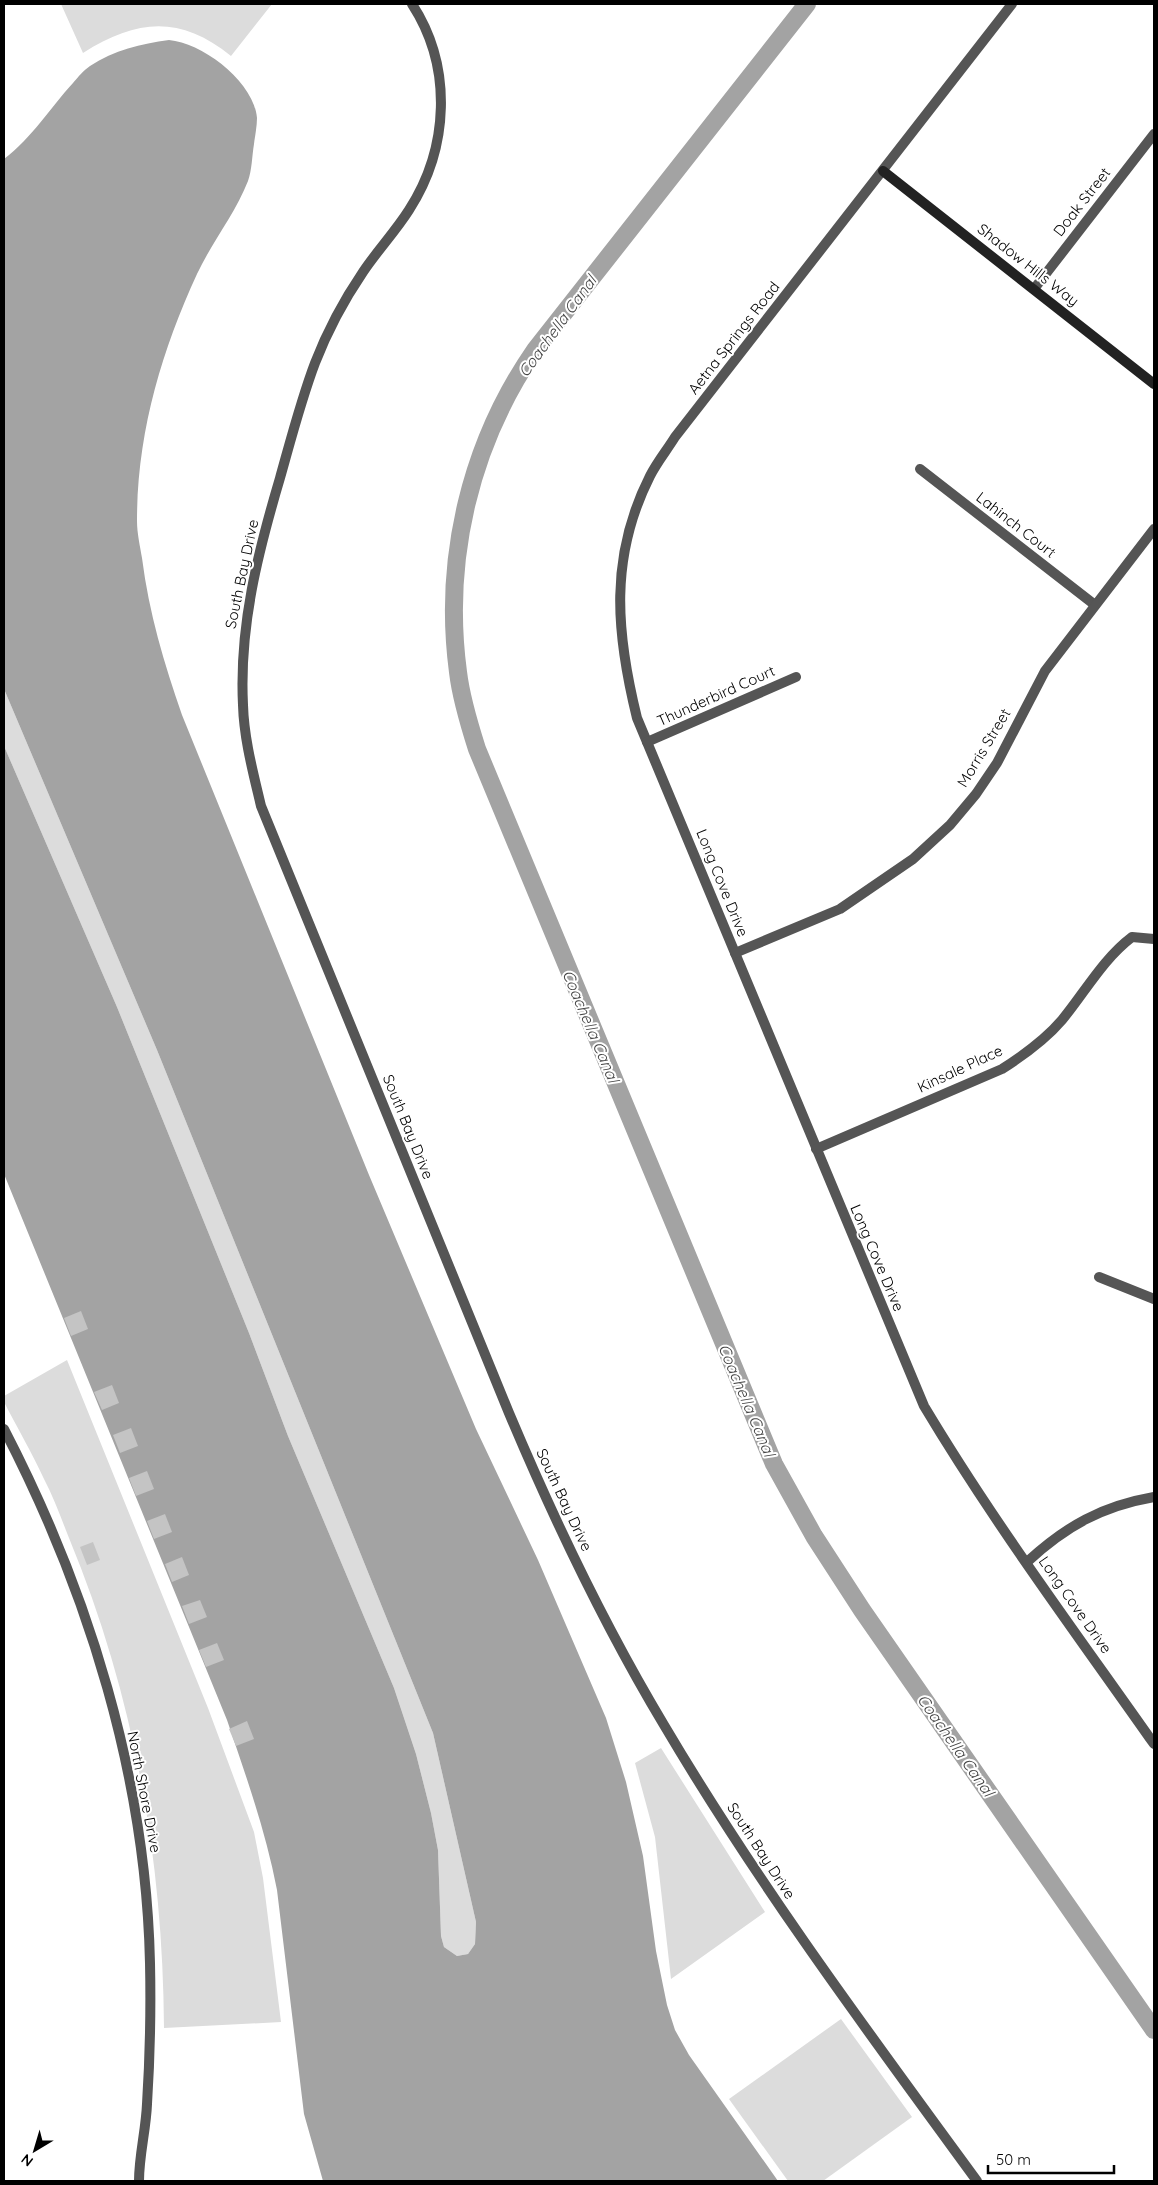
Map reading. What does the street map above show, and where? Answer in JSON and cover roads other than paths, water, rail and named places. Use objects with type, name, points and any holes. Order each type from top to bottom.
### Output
[{"type":"street","name":"South Bay Drive","points":[[412,4],[436,58],[442,88],[442,116],[438,143],[429,169],[409,210],[362,272],[316,361],[260,548],[244,627],[242,668],[247,743],[262,806],[509,1413],[534,1472],[599,1607],[672,1738],[780,1908],[977,2181]]},
{"type":"street","name":"Aetna Springs Road","points":[[647,742],[637,718],[626,675],[620,638],[619,597],[625,552],[635,510],[651,475],[676,438],[1012,4]]},
{"type":"street","name":"Doak Street","points":[[1034,289],[1154,134]]},
{"type":"street","name":"Shadow Hills Way","points":[[883,170],[1154,384]]},
{"type":"street","name":"Lahinch Court","points":[[920,469],[1095,605]]},
{"type":"street","name":"Morris Street","points":[[734,953],[840,910],[913,859],[950,825],[976,794],[997,763],[1045,671],[1154,529]]},
{"type":"street","name":"Thunderbird Court","points":[[647,742],[796,677]]},
{"type":"street","name":"Long Cove Drive","points":[[647,742],[924,1406],[946,1444],[1154,1744]]},
{"type":"street","name":"Kinsale Place","points":[[816,1150],[1002,1069],[1025,1054],[1062,1020],[1116,950],[1132,937],[1154,939]]},
{"type":"street","points":[[1099,1277],[1154,1299]]},
{"type":"street","name":"North Shore Drive","points":[[4,1430],[51,1527],[82,1607],[111,1699],[140,1838],[150,1981],[147,2105],[140,2181]]},
{"type":"street","points":[[1027,1562],[1055,1536],[1091,1516],[1131,1501],[1154,1497]]},
{"type":"waterway","name":"Coachella Canal","points":[[807,4],[535,350],[512,386],[493,424],[478,463],[466,504],[459,545],[455,587],[454,630],[459,682],[477,749],[774,1464],[814,1536],[862,1610],[1154,2030]]}]
